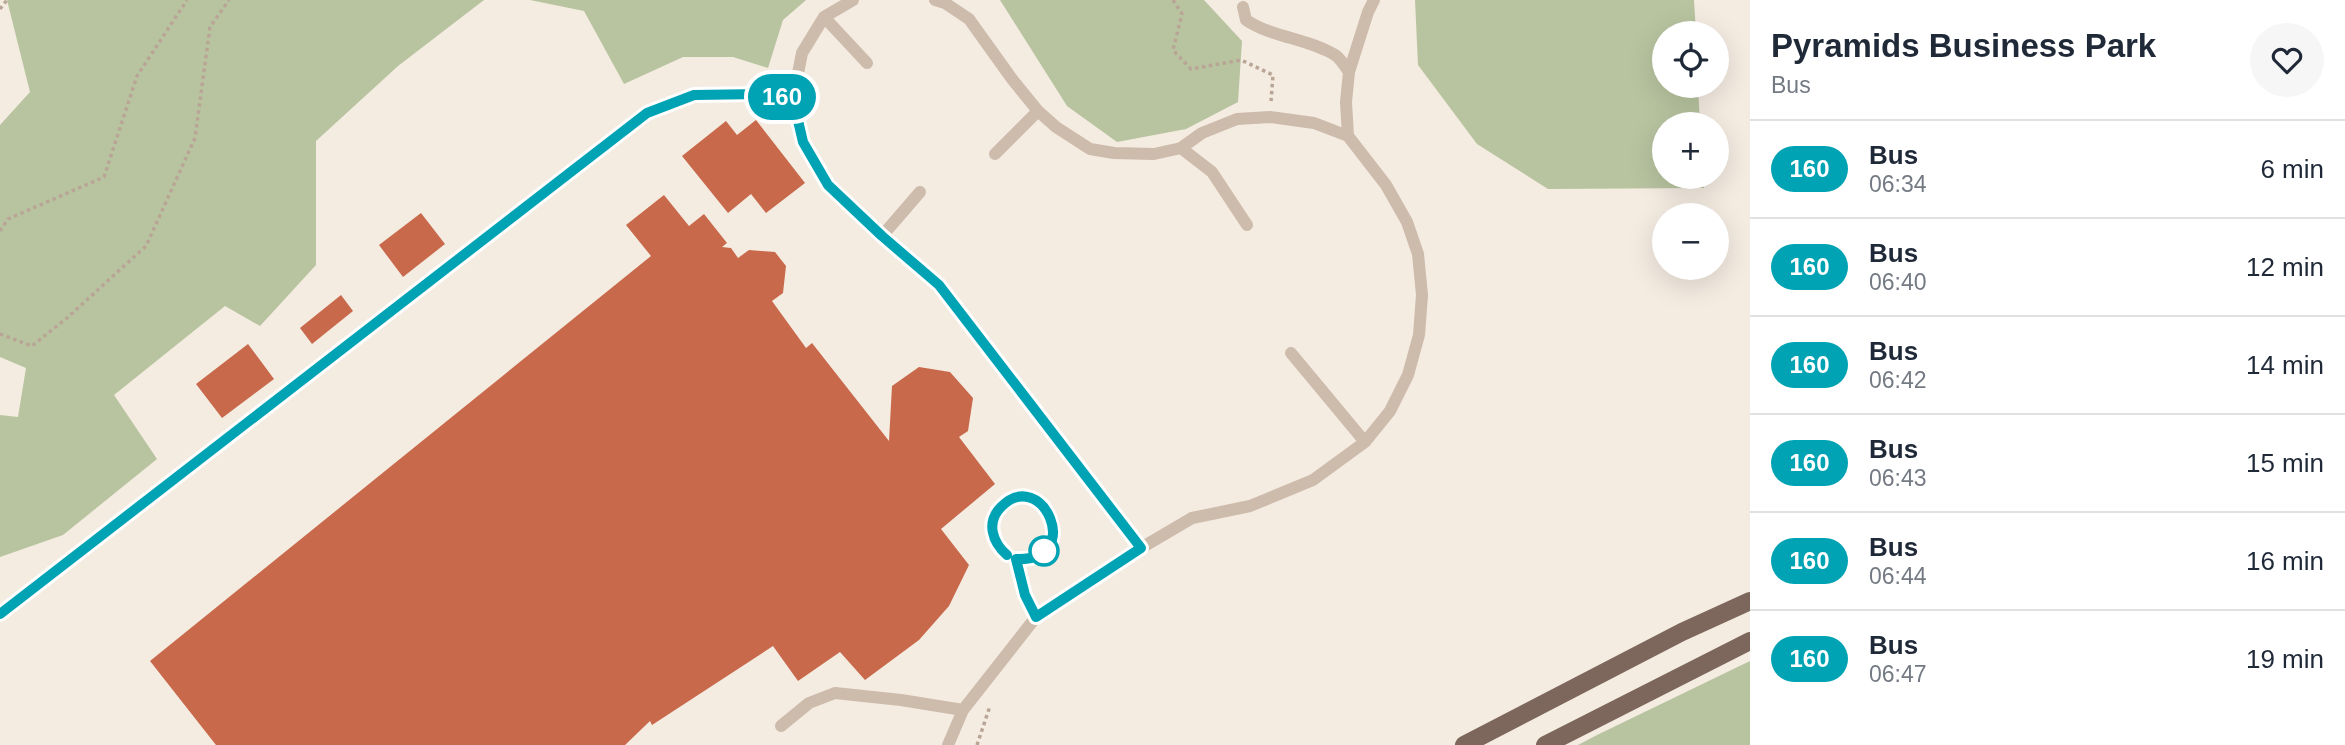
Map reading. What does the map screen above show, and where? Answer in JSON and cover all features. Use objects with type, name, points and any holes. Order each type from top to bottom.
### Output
[{"type":"main road","points":[[1464,745],[1682,632],[1750,601]]},
{"type":"main road","points":[[1545,745],[1750,642]]},
{"type":"lane","points":[[853,0],[824,17],[802,53],[793,99],[803,142],[828,185],[939,285],[1141,548]]},
{"type":"lane","points":[[935,0],[946,3],[970,19],[1038,111],[1056,127],[1090,149],[1114,153],[1154,154],[1181,148],[1202,133],[1237,119],[1270,117],[1314,123],[1348,136],[1386,185],[1407,222],[1418,254],[1422,295],[1419,335],[1408,376],[1390,411],[1366,442],[1313,480],[1250,506],[1192,518],[1036,617],[962,710],[948,745]]},
{"type":"lane","points":[[1348,136],[1346,102],[1349,72],[1374,0]]},
{"type":"lane","points":[[1243,7],[1246,20],[1262,30],[1337,56],[1349,72]]},
{"type":"lane","points":[[824,17],[867,63]]},
{"type":"lane","points":[[0,614],[647,113],[694,95],[761,94],[793,99]]},
{"type":"lane","points":[[995,153],[1038,111]]},
{"type":"lane","points":[[1181,148],[1212,172],[1247,225]]},
{"type":"lane","points":[[882,236],[920,192]]},
{"type":"lane","points":[[1291,353],[1366,442]]},
{"type":"lane","points":[[1016,559],[1036,557],[1050,543],[1053,534],[1050,514],[1036,500],[1026,498],[1006,503],[998,510],[992,529],[999,548],[1016,559],[1025,595],[1036,617]]},
{"type":"lane","points":[[780,726],[809,703],[835,693],[962,710]]},
{"type":"path","points":[[0,9],[7,0]]},
{"type":"path","points":[[0,230],[8,219],[104,177],[137,76],[187,0]]},
{"type":"path","points":[[0,334],[32,346],[146,246],[195,138],[210,27],[229,0]]},
{"type":"path","points":[[1173,0],[1182,14],[1173,50],[1191,69],[1241,60],[1273,75],[1270,117]]},
{"type":"green space","points":[[7,0],[484,0],[398,66],[316,141],[316,265],[260,326],[225,306],[114,395],[157,459],[63,535],[0,557],[0,415],[18,417],[26,368],[0,357],[0,125],[30,92]]},
{"type":"green space","points":[[530,0],[806,0],[783,20],[768,68],[733,57],[683,57],[624,84],[584,11]]},
{"type":"green space","points":[[1000,0],[1204,0],[1242,41],[1238,102],[1186,129],[1117,142],[1067,106]]},
{"type":"green space","points":[[1415,0],[1694,0],[1695,21],[1652,21],[1652,98],[1699,98],[1699,112],[1652,112],[1652,188],[1548,189],[1477,144],[1418,65]]},
{"type":"green space","points":[[1750,661],[1750,745],[1578,745],[1597,735]]},
{"type":"building","points":[[756,120],[805,183],[766,213],[751,194],[728,213],[682,156],[726,121],[737,135]]},
{"type":"building","points":[[664,195],[689,226],[704,214],[727,243],[722,247],[731,248],[738,258],[749,250],[775,252],[786,266],[783,293],[772,301],[806,348],[812,343],[889,441],[892,386],[919,367],[950,372],[973,398],[968,431],[959,437],[995,484],[941,529],[969,565],[949,606],[919,640],[865,680],[840,652],[798,681],[773,646],[652,725],[650,721],[625,745],[216,745],[150,661],[651,256],[626,225]]},
{"type":"building","points":[[421,213],[445,244],[403,277],[379,245]]},
{"type":"building","points":[[341,295],[353,311],[312,344],[300,328]]},
{"type":"building","points":[[248,344],[274,379],[222,418],[196,384]]},
{"type":"bus line","name":"160","points":[[0,614],[647,113],[694,95],[761,94],[793,99],[803,142],[828,185],[939,285],[1141,548],[1036,617],[1025,595],[1016,559],[1036,557],[1050,543],[1053,523],[1050,514],[1036,500],[1015,499],[998,510],[993,519],[994,539],[1007,555]]}]
